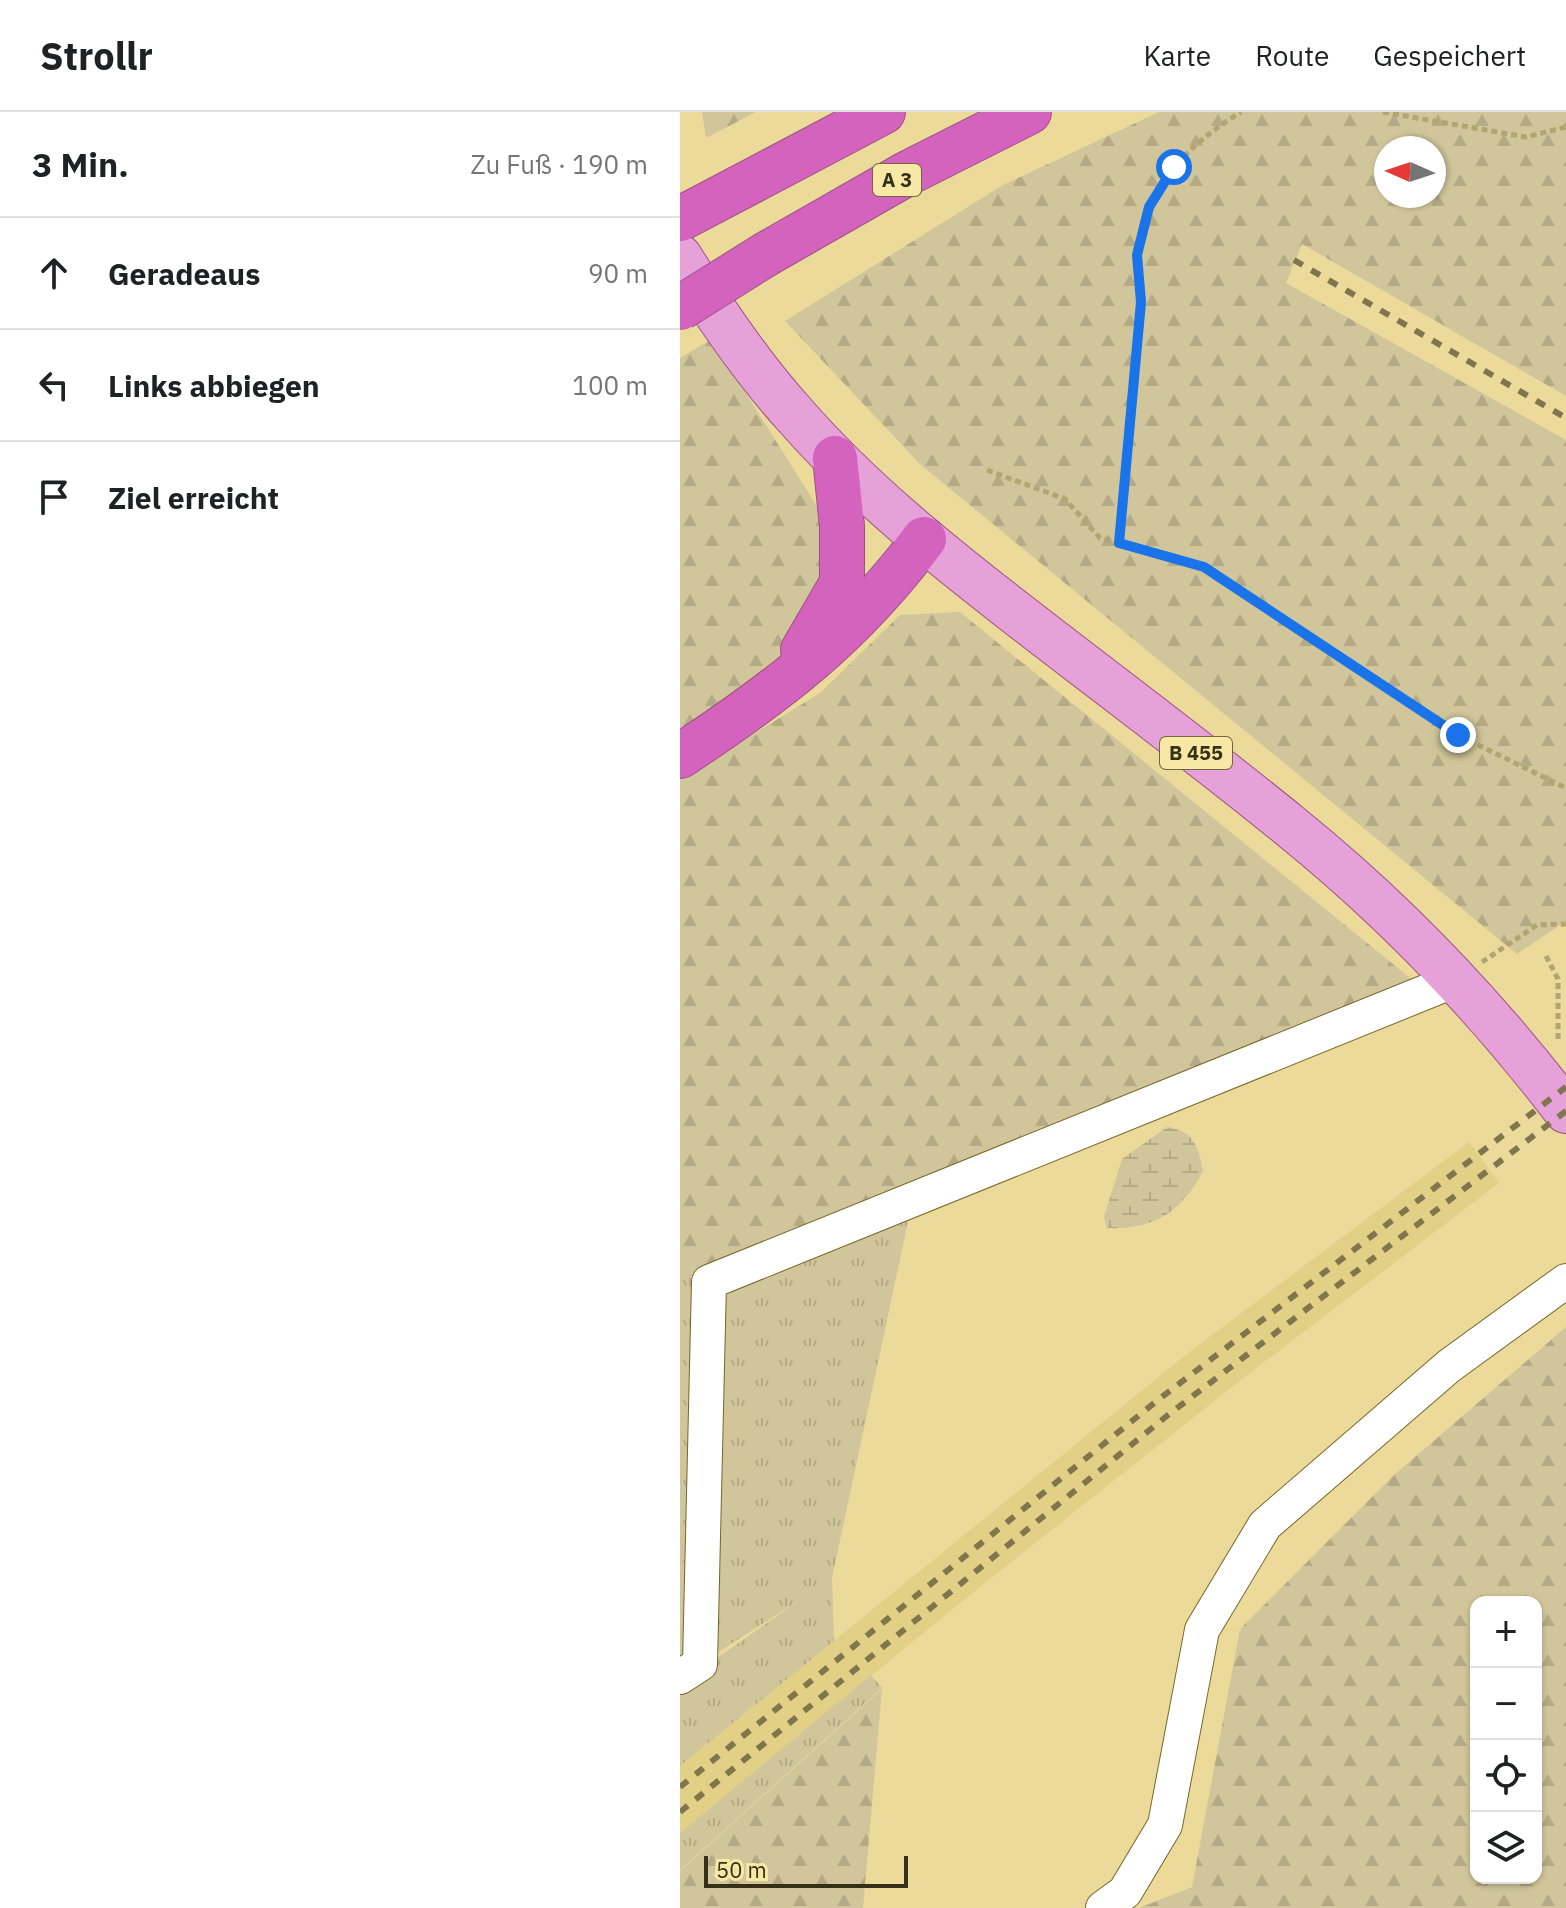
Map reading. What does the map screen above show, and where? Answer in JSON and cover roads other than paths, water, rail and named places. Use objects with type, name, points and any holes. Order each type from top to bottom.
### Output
[{"type":"highway","points":[[680,219],[883,112]]},
{"type":"highway","name":"A 3","points":[[680,308],[768,253],[908,173],[1029,112]]},
{"type":"highway","points":[[835,458],[842,526],[842,583]]},
{"type":"highway","points":[[768,698],[816,632],[842,583],[869,554],[898,542],[924,539]]},
{"type":"highway","points":[[680,756],[768,698],[842,634],[889,586],[924,539]]},
{"type":"main road","name":"B 455","points":[[680,257],[756,370],[835,458],[924,539],[1291,826],[1380,903],[1458,979],[1566,1111]]},
{"type":"lane","points":[[680,1677],[700,1664],[709,1282],[1458,979]]},
{"type":"lane","points":[[1103,1908],[1125,1892],[1165,1825],[1202,1630],[1265,1525],[1449,1366],[1566,1281]]},
{"type":"railway","points":[[1294,260],[1566,418]]},
{"type":"railway","points":[[680,1787],[1158,1400],[1566,1087]]},
{"type":"railway","points":[[680,1812],[1168,1415],[1566,1111]]}]
